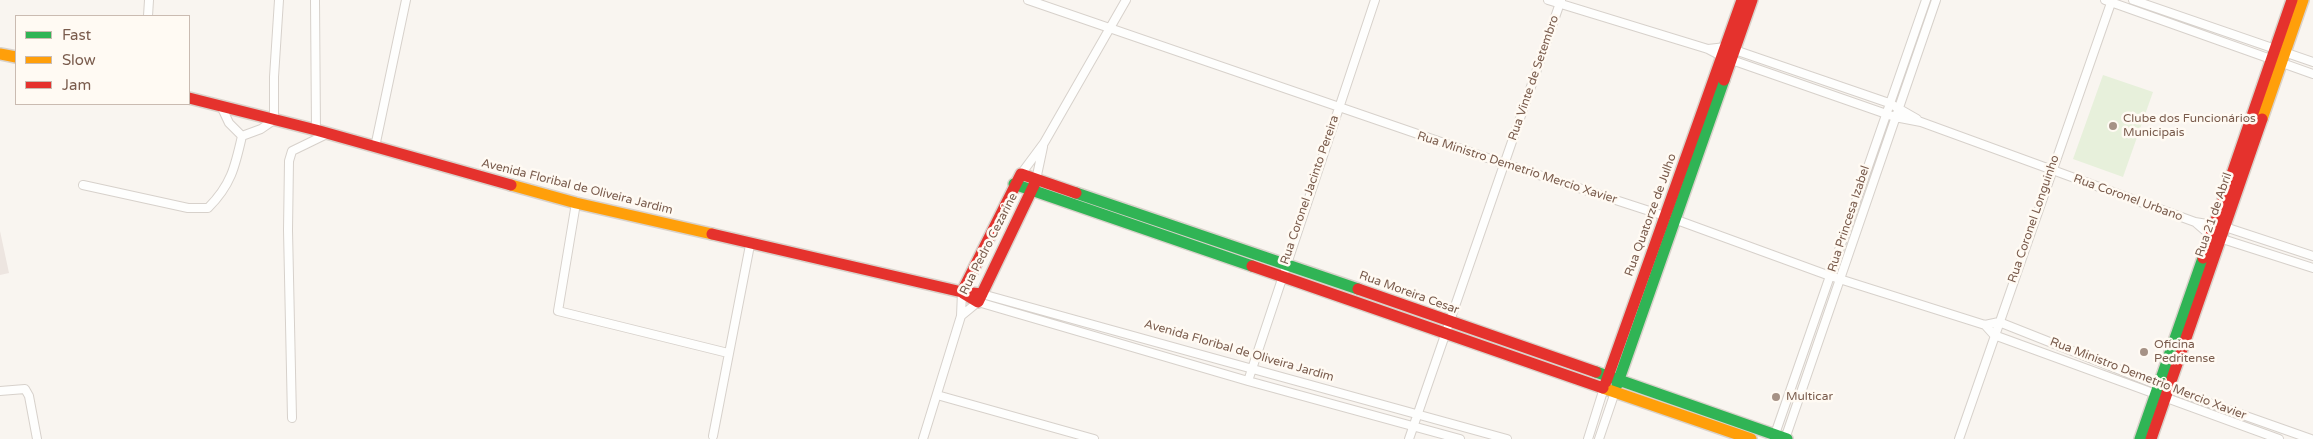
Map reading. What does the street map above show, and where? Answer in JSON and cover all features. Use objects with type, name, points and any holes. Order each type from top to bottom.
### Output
[{"type":"street","points":[[148,15],[149,0]]},
{"type":"street","points":[[242,136],[260,129],[274,120],[274,77],[279,0]]},
{"type":"street","points":[[292,418],[288,230],[289,161],[292,150],[322,132],[315,0]]},
{"type":"street","points":[[375,147],[406,0]]},
{"type":"street","name":"Rua Ministro Demetrio Mercio Xavier","points":[[1028,0],[1338,108],[1669,217],[1839,279],[1985,325],[1999,322],[2240,425],[2279,439]]},
{"type":"street","name":"Rua Pedro Cezarine","points":[[962,292],[1014,184],[1044,143],[1126,0]]},
{"type":"street","name":"Rua Coronel Jacinto Pereira","points":[[1248,381],[1285,263],[1375,0]]},
{"type":"street","name":"Rua Coronel Urbano","points":[[1548,0],[1560,2],[1889,103],[1922,122]]},
{"type":"street","name":"Rua Quatorze de Julho","points":[[1740,21],[1742,0]]},
{"type":"street","name":"Rua Quatorze de Julho","points":[[1588,439],[1596,414],[1614,378],[1669,217],[1740,21],[1752,0]]},
{"type":"street","name":"Rua Princesa Izabel","points":[[1781,438],[1830,276],[1926,0]]},
{"type":"street","name":"Rua Princesa Izabel","points":[[1781,438],[1839,279],[1936,0]]},
{"type":"street","points":[[2133,0],[2278,55],[2313,74]]},
{"type":"street","name":"Rua 21 de Abril","points":[[2292,0],[2293,13]]},
{"type":"street","name":"Rua 21 de Abril","points":[[2151,439],[2162,391],[2211,229],[2293,13],[2303,0]]},
{"type":"street","points":[[2109,1],[2278,55],[2313,62]]},
{"type":"street","name":"Rua Coronel Longuinho","points":[[1959,439],[2109,1]]},
{"type":"street","name":"Rua Vinte de Setembro","points":[[1409,439],[1444,333],[1560,2]]},
{"type":"street","points":[[0,54],[15,57]]},
{"type":"street","name":"Rua Coronel Urbano","points":[[1729,54],[1885,114],[1922,122],[2195,222],[2211,229],[2221,238],[2313,268]]},
{"type":"street","name":"Rua 21 de Abril","points":[[2140,439],[2162,391],[2225,227],[2278,55]]},
{"type":"street","name":"Avenida Floribal de Oliveira Jardim","points":[[190,98],[322,132],[576,203],[962,292],[1248,381],[1460,439]]},
{"type":"street","points":[[222,106],[229,123],[242,136]]},
{"type":"street","points":[[83,185],[188,208],[208,208],[222,194],[233,174],[242,136]]},
{"type":"street","name":"Rua Pedro Cezarine","points":[[961,316],[980,298],[1034,185],[1044,143]]},
{"type":"street","name":"Rua Moreira Cesar","points":[[1021,174],[1034,185],[1444,333],[1751,439]]},
{"type":"street","name":"Rua Moreira Cesar","points":[[1014,184],[1034,185],[1285,263],[1781,438]]},
{"type":"street","points":[[576,203],[558,311],[728,353]]},
{"type":"street","name":"Rua Coronel Urbano","points":[[2211,229],[2225,227],[2310,254]]},
{"type":"street","points":[[990,234],[1007,241]]},
{"type":"street","points":[[713,436],[750,244]]},
{"type":"street","points":[[2302,264],[2310,254]]},
{"type":"street","points":[[923,439],[938,396],[961,316],[962,292]]},
{"type":"street","name":"Avenida Floribal de Oliveira Jardim","points":[[980,298],[1251,367],[1319,389],[1508,439]]},
{"type":"street","name":"Rua Ministro Demetrio Mercio Xavier","points":[[1985,325],[1994,335],[2162,391],[2244,415],[2310,439]]},
{"type":"street","points":[[0,391],[25,389],[29,396],[37,439]]},
{"type":"street","points":[[1315,399],[1319,389]]},
{"type":"street","name":"Rua Quatorze de Julho","points":[[1599,439],[1606,418],[1609,390]]},
{"type":"street","points":[[938,396],[1094,439]]},
{"type":"street","points":[[1596,414],[1606,418]]},
{"type":"street","points":[[2240,425],[2244,415]]},
{"type":"shaded area","points":[[0,231],[9,273],[0,275]]},
{"type":"green space","name":"Clube dos Funcionários Municipais","points":[[2103,75],[2153,92],[2123,177],[2073,159]]},
{"type":"traffic: fast","points":[[1617,385],[1724,80]]},
{"type":"traffic: fast","points":[[1014,184],[1252,266]]},
{"type":"traffic: fast","points":[[1076,193],[1358,289]]},
{"type":"traffic: fast","points":[[2140,439],[2203,258]]},
{"type":"traffic: fast","points":[[1596,372],[1787,439]]},
{"type":"traffic: slow","points":[[2262,119],[2303,0]]},
{"type":"traffic: slow","points":[[0,54],[15,57]]},
{"type":"traffic: slow","points":[[511,185],[576,203],[712,234]]},
{"type":"traffic: slow","points":[[1603,388],[1751,439]]},
{"type":"traffic: jam","points":[[1606,382],[1742,0]]},
{"type":"traffic: jam","points":[[1724,80],[1752,0]]},
{"type":"traffic: jam","points":[[2203,258],[2292,0]]},
{"type":"traffic: jam","points":[[190,98],[316,130],[511,185]]},
{"type":"traffic: jam","points":[[2151,439],[2262,119]]},
{"type":"traffic: jam","points":[[962,292],[1021,174],[1076,193]]},
{"type":"traffic: jam","points":[[963,293],[978,302],[1035,183]]},
{"type":"traffic: jam","points":[[712,234],[962,292],[982,294]]},
{"type":"traffic: jam","points":[[1252,266],[1603,388]]},
{"type":"traffic: jam","points":[[1358,289],[1596,372]]},
{"type":"place","name":"Clube dos Funcionários Municipais","points":[[2113,126]]},
{"type":"place","name":"Oficina Pedritense","points":[[2144,352]]},
{"type":"place","name":"Multicar","points":[[1776,397]]}]
